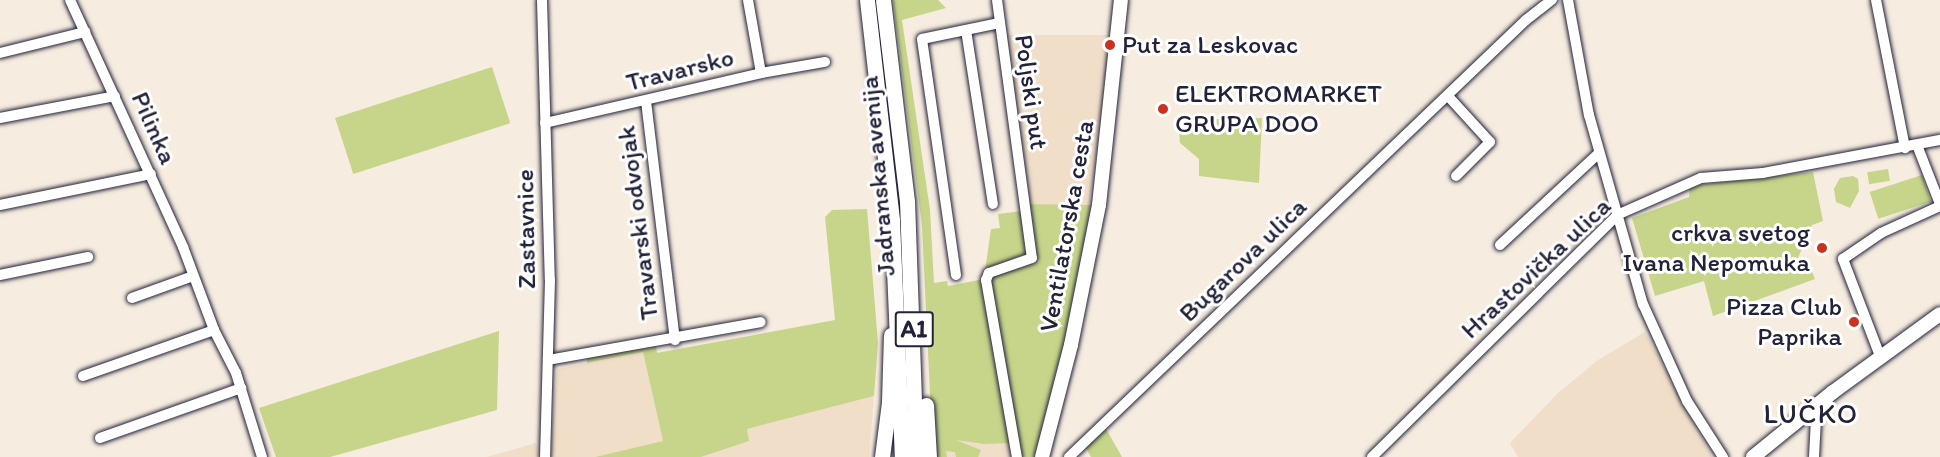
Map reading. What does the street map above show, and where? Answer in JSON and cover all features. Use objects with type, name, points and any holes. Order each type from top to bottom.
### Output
[{"type":"highway","name":"Jadranska avenija","points":[[867,0],[892,221],[902,457]]},
{"type":"highway","name":"Jadranska avenija","points":[[883,0],[902,137],[914,340],[916,457]]},
{"type":"highway","points":[[902,137],[912,167],[929,457]]},
{"type":"highway","points":[[882,457],[889,402],[892,221]]},
{"type":"main road","name":"Ventilatorska cesta","points":[[1042,457],[1071,345],[1099,205],[1121,0]]},
{"type":"main road","points":[[1753,457],[1880,356],[1940,314]]},
{"type":"street","name":"Pilinka","points":[[70,0],[151,174],[214,330],[241,388],[262,457]]},
{"type":"street","name":"Zastavnice","points":[[542,0],[548,360],[544,457]]},
{"type":"street","points":[[747,0],[761,73]]},
{"type":"street","name":"Poljski put","points":[[997,0],[1032,258],[989,273],[986,280],[1017,457]]},
{"type":"street","name":"Bugarova ulica","points":[[1069,457],[1552,0]]},
{"type":"street","points":[[1568,0],[1599,153],[1643,304],[1671,369],[1723,457]]},
{"type":"street","points":[[1876,0],[1905,148]]},
{"type":"street","name":"Poljski put","points":[[956,275],[922,39],[999,23]]},
{"type":"street","name":"Poljski put","points":[[966,30],[993,204]]},
{"type":"street","points":[[0,53],[85,32]]},
{"type":"street","name":"Travarsko","points":[[545,123],[761,73],[825,62]]},
{"type":"street","points":[[0,118],[115,96]]},
{"type":"street","points":[[1448,96],[1490,142],[1456,176]]},
{"type":"street","name":"Travarski odvojak","points":[[646,101],[675,340]]},
{"type":"street","name":"Hrastovička ulica","points":[[1372,457],[1617,215],[1701,178],[1749,176],[1940,140]]},
{"type":"street","points":[[1880,356],[1843,259],[1881,233],[1940,205],[1917,145]]},
{"type":"street","points":[[1500,245],[1599,153]]},
{"type":"street","points":[[0,205],[151,174]]},
{"type":"street","points":[[0,275],[88,257]]},
{"type":"street","points":[[132,298],[193,276]]},
{"type":"street","name":"Travarski odvojak","points":[[548,360],[675,340],[761,322]]},
{"type":"street","points":[[83,376],[214,330]]},
{"type":"street","points":[[99,438],[241,388]]},
{"type":"street","points":[[1814,457],[1814,438],[1819,415],[1833,392]]},
{"type":"street","points":[[1797,422],[1808,426],[1814,438]]},
{"type":"shaded area","points":[[1004,35],[1109,35],[1105,92],[1089,205],[1026,204]]},
{"type":"shaded area","points":[[1645,332],[1712,457],[1518,457],[1510,443],[1557,394],[1598,360]]},
{"type":"shaded area","points":[[643,352],[663,441],[595,457],[550,457],[557,369]]},
{"type":"shaded area","points":[[874,396],[869,457],[701,457],[748,441],[747,429]]},
{"type":"shaded area","points":[[950,438],[1011,443],[1013,457],[941,457]]},
{"type":"shaded area","points":[[536,443],[539,457],[487,457]]},
{"type":"green space","points":[[873,0],[876,0],[891,110],[901,215],[904,314],[892,154]]},
{"type":"green space","points":[[893,0],[938,0],[946,8],[902,20],[930,210],[934,283],[947,281],[948,286],[984,279],[1011,443],[984,444],[956,440],[981,450],[978,457],[956,457],[955,452],[946,451],[947,457],[933,457],[922,226]]},
{"type":"green space","points":[[492,67],[510,123],[353,174],[335,118]]},
{"type":"green space","points":[[1262,118],[1259,183],[1199,176],[1199,159],[1180,143],[1178,120]]},
{"type":"green space","points":[[1888,169],[1890,181],[1869,184],[1867,172]]},
{"type":"green space","points":[[1813,172],[1823,221],[1812,225],[1798,258],[1810,267],[1815,279],[1713,316],[1704,281],[1655,296],[1632,218],[1689,197],[1690,186]]},
{"type":"green space","points":[[1922,175],[1931,202],[1878,219],[1870,192]]},
{"type":"green space","points":[[1853,176],[1858,179],[1859,191],[1850,208],[1836,202],[1834,189],[1840,178]]},
{"type":"green space","points":[[1026,204],[1091,205],[1066,346],[1036,457],[1021,457],[990,278],[1036,260]]},
{"type":"green space","points":[[867,209],[878,343],[874,396],[747,429],[749,441],[701,457],[595,457],[663,441],[643,352],[587,363],[587,357],[656,345],[657,353],[835,320],[825,217],[832,210]]},
{"type":"green space","points":[[1022,211],[1030,256],[985,271],[991,229],[1000,228],[998,214]]},
{"type":"green space","points":[[499,331],[497,410],[330,457],[276,457],[259,408]]},
{"type":"green space","points":[[1105,427],[1122,457],[1091,457],[1085,446]]},
{"type":"place","name":"Put za Leskovac","points":[[1110,45]]},
{"type":"place","name":"ELEKTROMARKET GRUPA DOO","points":[[1163,109]]},
{"type":"place","name":"crkva svetog Ivana Nepomuka","points":[[1822,248]]},
{"type":"place","name":"Pizza Club Paprika","points":[[1854,322]]},
{"type":"district","name":"LUČKO","points":[[1811,413]]}]
